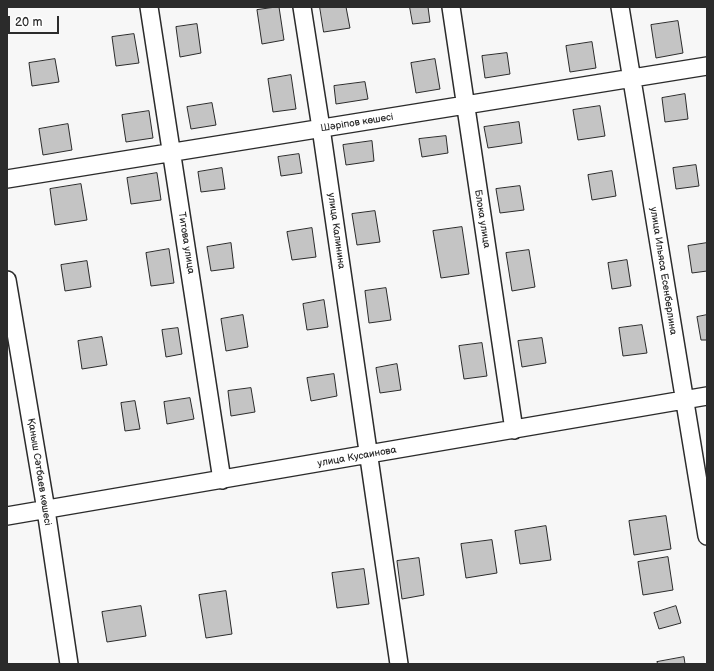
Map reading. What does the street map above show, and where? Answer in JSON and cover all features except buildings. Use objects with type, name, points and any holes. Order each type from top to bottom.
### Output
[{"type":"street","name":"Титова улица","points":[[149,7],[222,480]]},
{"type":"street","name":"улица Калинина","points":[[302,7],[399,664]]},
{"type":"street","name":"Блока улица","points":[[451,7],[514,430]]},
{"type":"street","name":"улица Ильяса Есенберлина","points":[[620,7],[707,536]]},
{"type":"street","name":"Шәріпов көшесі","points":[[7,179],[707,66]]},
{"type":"street","name":"Қаныш Сәтбаев көшесі","points":[[7,280],[46,510],[68,664]]},
{"type":"street","name":"улица Кусаинова","points":[[7,516],[685,401],[707,396]]}]
